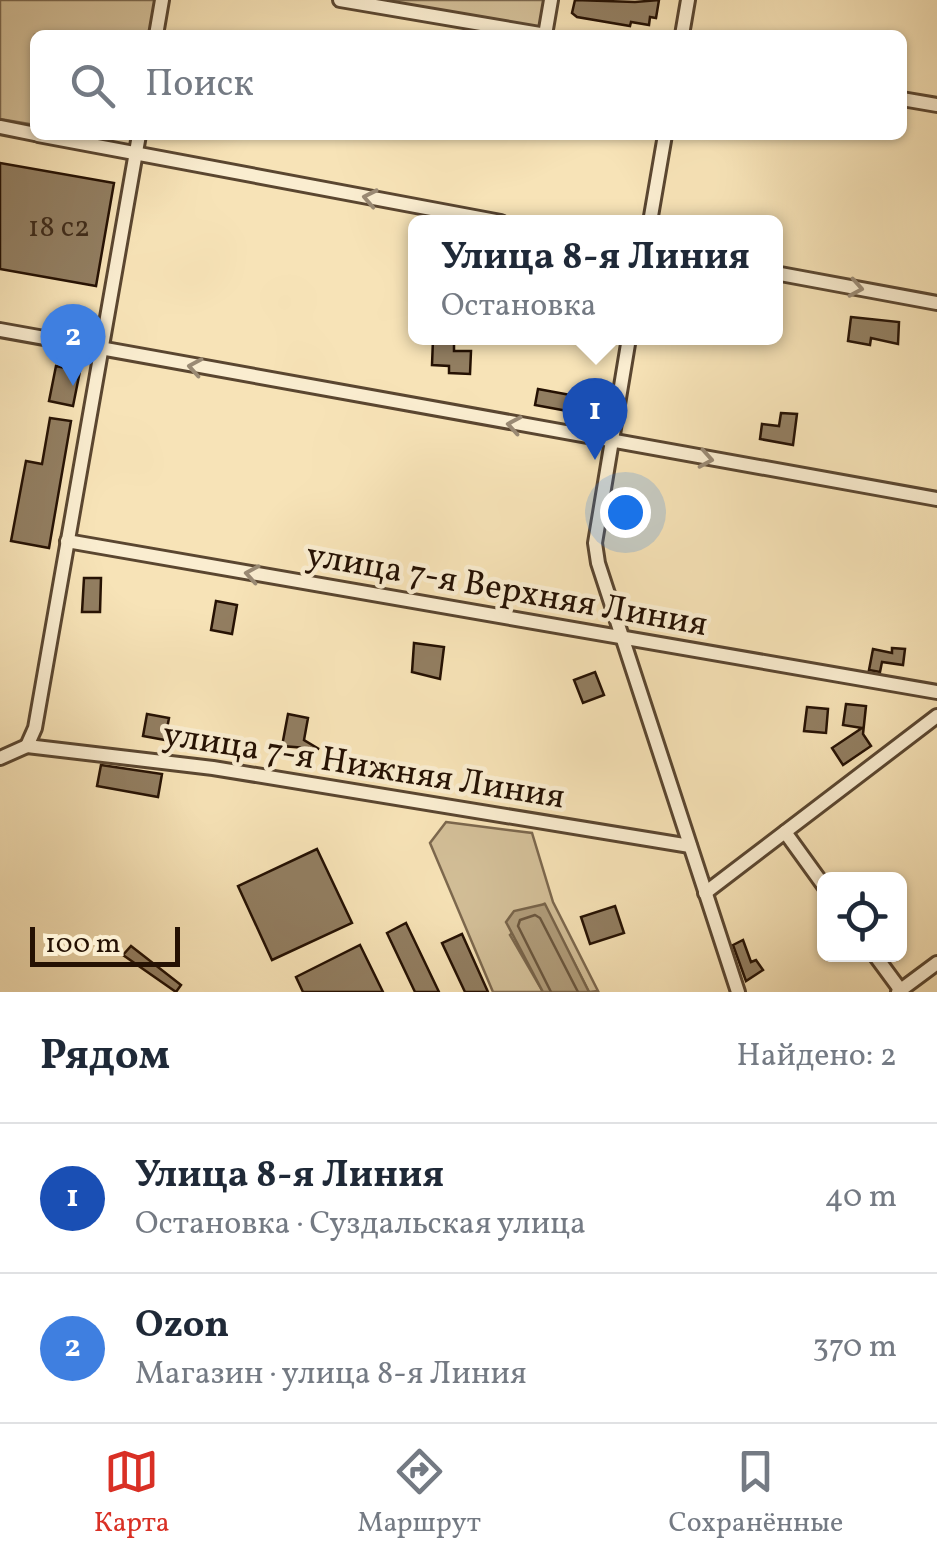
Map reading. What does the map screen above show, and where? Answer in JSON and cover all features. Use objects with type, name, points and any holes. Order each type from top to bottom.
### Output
[{"type":"street","points":[[157,30],[162,0]]},
{"type":"street","points":[[340,0],[517,30]]},
{"type":"street","points":[[547,30],[552,0]]},
{"type":"street","points":[[683,30],[688,0]]},
{"type":"street","points":[[907,100],[937,105]]},
{"type":"street","points":[[0,128],[30,134]]},
{"type":"street","points":[[62,140],[463,215]]},
{"type":"street","points":[[0,758],[28,746],[35,728],[138,140]]},
{"type":"street","points":[[651,215],[663,140]]},
{"type":"street","points":[[783,274],[937,303]]},
{"type":"street","points":[[0,330],[937,499]]},
{"type":"street","points":[[628,345],[595,543],[738,992]]},
{"type":"street","name":"улица 7-я Верхняя Линия","points":[[67,542],[937,692]]},
{"type":"street","points":[[705,893],[937,716]]},
{"type":"street","name":"улица 7-я Нижняя Линия","points":[[28,746],[212,768],[690,846]]},
{"type":"street","points":[[785,832],[817,876]]},
{"type":"street","points":[[880,962],[900,991],[937,963]]},
{"type":"shaded area","points":[[0,0],[156,0],[150,30],[30,30],[30,124],[0,119]]},
{"type":"shaded area","points":[[354,0],[544,0],[539,30]]},
{"type":"shaded area","points":[[446,822],[532,833],[553,902],[598,991],[589,992],[544,904],[510,935],[543,992],[493,992],[430,843]]},
{"type":"water","points":[[545,904],[589,992],[543,992],[506,922],[514,911]]},
{"type":"building","points":[[575,0],[659,0],[656,18],[650,17],[649,25],[631,22],[630,26],[577,17],[572,13]]},
{"type":"building","points":[[0,163],[114,183],[96,286],[0,269]]},
{"type":"building","points":[[851,317],[899,322],[898,344],[871,338],[870,345],[848,341]]},
{"type":"building","points":[[433,345],[454,345],[454,351],[471,351],[470,374],[449,373],[449,366],[432,365]]},
{"type":"building","points":[[56,366],[80,371],[73,406],[49,401]]},
{"type":"building","points":[[538,389],[592,399],[589,415],[535,405]]},
{"type":"building","points":[[781,413],[797,414],[793,445],[760,439],[762,424],[779,426]]},
{"type":"building","points":[[50,418],[71,421],[49,548],[11,541],[26,461],[42,464]]},
{"type":"building","points":[[84,578],[101,578],[100,612],[82,612]]},
{"type":"building","points":[[216,601],[237,605],[232,634],[211,630]]},
{"type":"building","points":[[414,643],[444,647],[440,679],[412,672]]},
{"type":"building","points":[[892,648],[905,649],[903,665],[882,662],[880,672],[869,670],[873,649],[892,653]]},
{"type":"building","points":[[595,672],[604,695],[583,703],[574,680]]},
{"type":"building","points":[[846,704],[866,706],[863,734],[871,746],[843,765],[832,748],[862,728],[843,725]]},
{"type":"building","points":[[807,707],[828,709],[826,733],[804,731]]},
{"type":"building","points":[[147,714],[169,718],[165,740],[143,736]]},
{"type":"building","points":[[288,714],[308,718],[304,740],[319,749],[282,746]]},
{"type":"building","points":[[101,765],[162,774],[158,797],[97,786]]},
{"type":"building","points":[[317,849],[352,923],[272,960],[238,886]]},
{"type":"building","points":[[615,906],[624,933],[590,944],[581,917]]},
{"type":"building","points":[[406,923],[439,992],[415,992],[387,933]]},
{"type":"building","points":[[462,934],[488,992],[465,992],[442,943]]},
{"type":"building","points":[[743,940],[751,962],[756,960],[763,970],[746,981],[733,945]]},
{"type":"building","points":[[360,945],[383,992],[303,992],[296,977]]},
{"type":"building","points":[[131,946],[181,985],[176,992],[123,955]]},
{"type":"place","name":"Ozon","points":[[73,386]]},
{"type":"place","name":"Улица 8-я Линия","points":[[595,460]]}]
